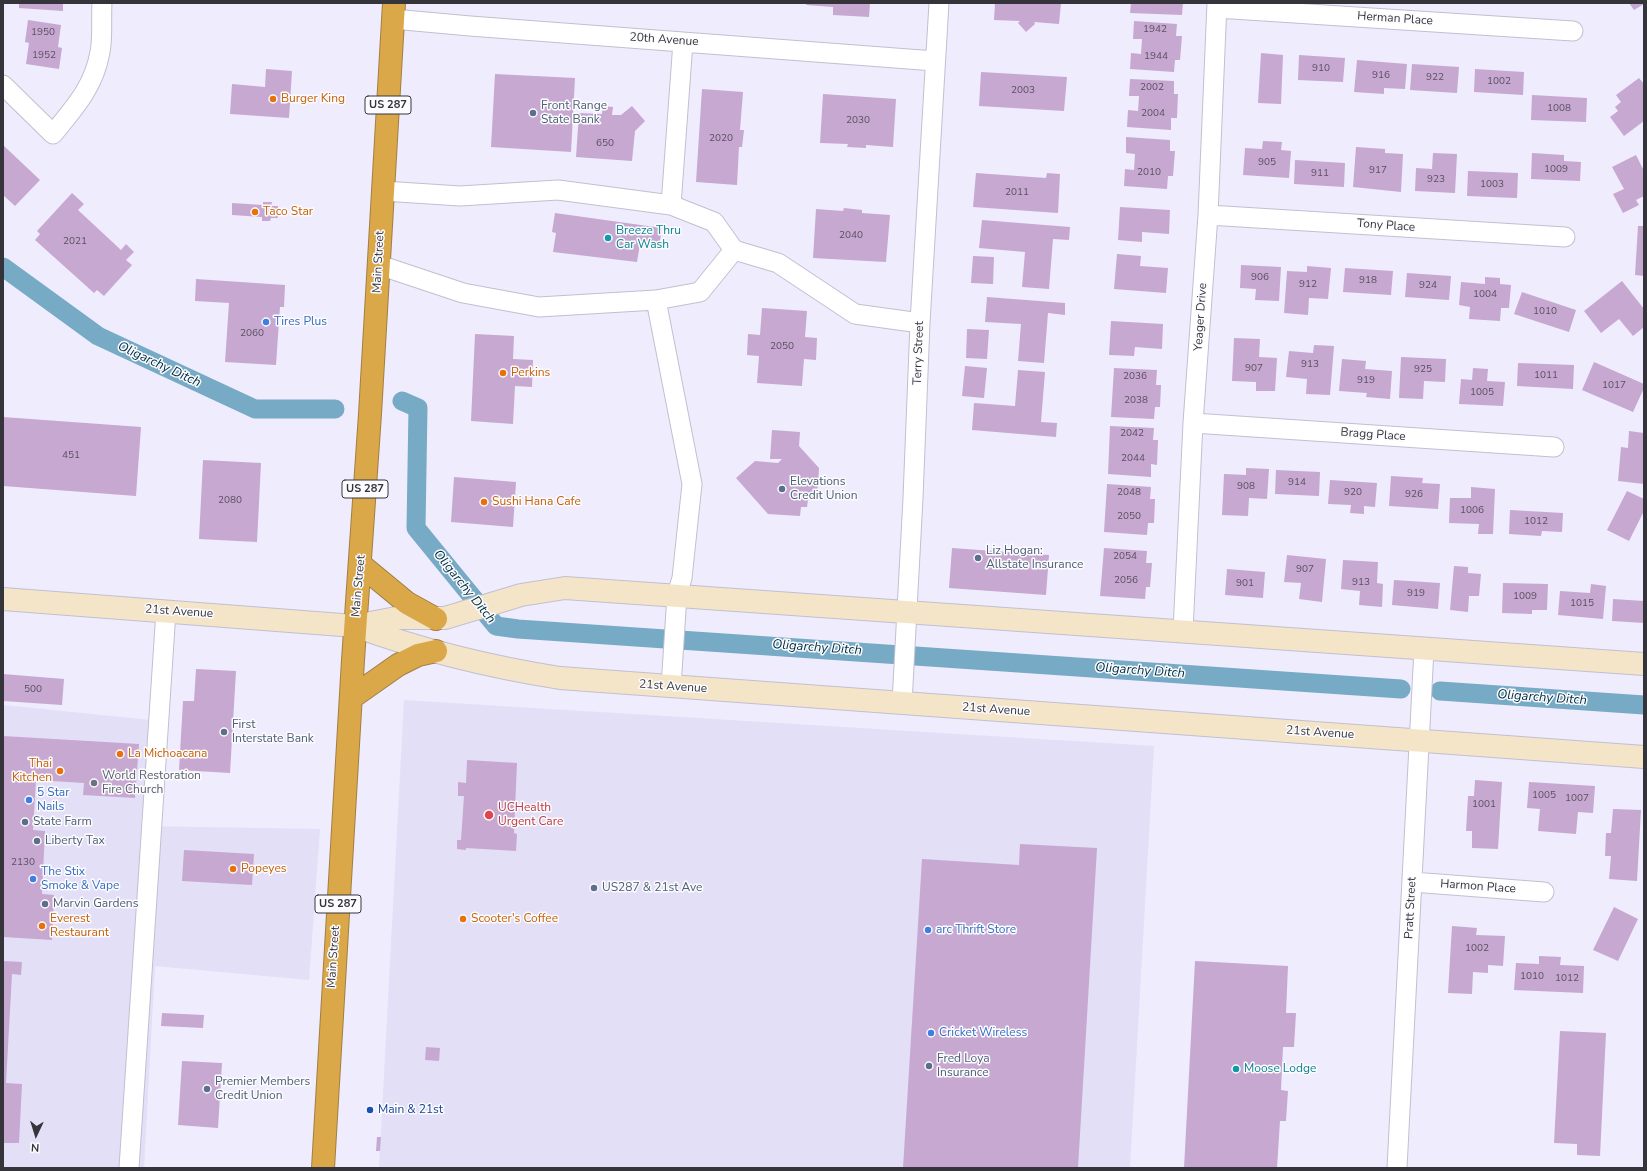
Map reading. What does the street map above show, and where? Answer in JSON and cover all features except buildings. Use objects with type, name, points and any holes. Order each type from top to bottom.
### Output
[{"type":"highway","name":"Main Street","points":[[323,1168],[355,626],[361,565],[393,11]]},
{"type":"highway","points":[[361,565],[407,603],[436,619]]},
{"type":"highway","points":[[351,698],[398,665],[418,655],[436,651]]},
{"type":"street","points":[[3,85],[53,134],[85,94],[92,81],[101,52],[102,3]]},
{"type":"street","name":"Terry Street","points":[[902,703],[902,673],[907,612],[920,323],[939,3]]},
{"type":"street","name":"Herman Place","points":[[1217,5],[1573,31]]},
{"type":"street","name":"Yeager Drive","points":[[1183,631],[1193,423],[1208,215],[1217,5]]},
{"type":"street","name":"20th Avenue","points":[[393,11],[478,27],[935,61]]},
{"type":"street","points":[[670,205],[683,42]]},
{"type":"street","points":[[382,192],[460,196],[558,190],[670,205],[714,222],[734,250],[778,263],[855,314],[920,323]]},
{"type":"street","name":"Tony Place","points":[[1208,215],[1565,238]]},
{"type":"street","points":[[379,265],[463,293],[539,308],[656,300],[700,292],[734,250]]},
{"type":"street","points":[[656,300],[692,484],[682,578],[677,596],[671,686]]},
{"type":"street","name":"Bragg Place","points":[[1193,423],[1554,447]]},
{"type":"street","name":"21st Avenue","points":[[355,626],[396,618],[436,619],[467,612],[521,595],[565,588],[1644,664]]},
{"type":"street","name":"21st Avenue","points":[[3,599],[355,626],[398,641],[436,651],[511,670],[560,678],[1644,757]]},
{"type":"street","points":[[129,1168],[166,612]]},
{"type":"street","name":"Pratt Street","points":[[1397,1168],[1424,649]]},
{"type":"street","name":"Harmon Place","points":[[1412,882],[1544,892]]},
{"type":"shaded area","points":[[404,700],[1154,746],[1130,1168],[379,1168]]},
{"type":"shaded area","points":[[3,705],[151,720],[141,826],[320,829],[309,980],[155,966],[144,1168],[3,1168]]},
{"type":"waterway","name":"Oligarchy Ditch","points":[[3,267],[98,336],[255,409],[335,409]]},
{"type":"waterway","name":"Oligarchy Ditch","points":[[402,401],[418,408],[416,528],[496,626],[518,629],[1401,689]]},
{"type":"waterway","name":"Oligarchy Ditch","points":[[1440,691],[1644,705]]},
{"type":"place","name":"Burger King","points":[[273,99]]},
{"type":"place","name":"Front Range State Bank","points":[[533,113]]},
{"type":"place","name":"Taco Star","points":[[255,212]]},
{"type":"place","name":"Breeze Thru Car Wash","points":[[608,238]]},
{"type":"place","name":"Tires Plus","points":[[266,322]]},
{"type":"place","name":"Perkins","points":[[503,373]]},
{"type":"place","name":"Elevations Credit Union","points":[[782,489]]},
{"type":"place","name":"Sushi Hana Cafe","points":[[484,502]]},
{"type":"place","name":"Liz Hogan: Allstate Insurance","points":[[978,558]]},
{"type":"place","name":"First Interstate Bank","points":[[224,732]]},
{"type":"place","name":"La Michoacana","points":[[120,754]]},
{"type":"place","name":"Thai Kitchen","points":[[60,771]]},
{"type":"place","name":"World Restoration Fire Church","points":[[94,783]]},
{"type":"place","name":"5 Star Nails","points":[[29,800]]},
{"type":"place","name":"UCHealth Urgent Care","points":[[489,815]]},
{"type":"place","name":"State Farm","points":[[25,822]]},
{"type":"place","name":"Liberty Tax","points":[[37,841]]},
{"type":"place","name":"Popeyes","points":[[233,869]]},
{"type":"place","name":"The Stix Smoke & Vape","points":[[33,879]]},
{"type":"place","name":"US287 & 21st Ave","points":[[594,888]]},
{"type":"place","name":"Marvin Gardens","points":[[45,904]]},
{"type":"place","name":"Scooter's Coffee","points":[[463,919]]},
{"type":"place","name":"Everest Restaurant","points":[[42,926]]},
{"type":"place","name":"arc Thrift Store","points":[[928,930]]},
{"type":"place","name":"Cricket Wireless","points":[[931,1033]]},
{"type":"place","name":"Fred Loya Insurance","points":[[929,1066]]},
{"type":"place","name":"Moose Lodge","points":[[1236,1069]]},
{"type":"place","name":"Premier Members Credit Union","points":[[207,1089]]},
{"type":"place","name":"Main & 21st","points":[[370,1110]]}]
